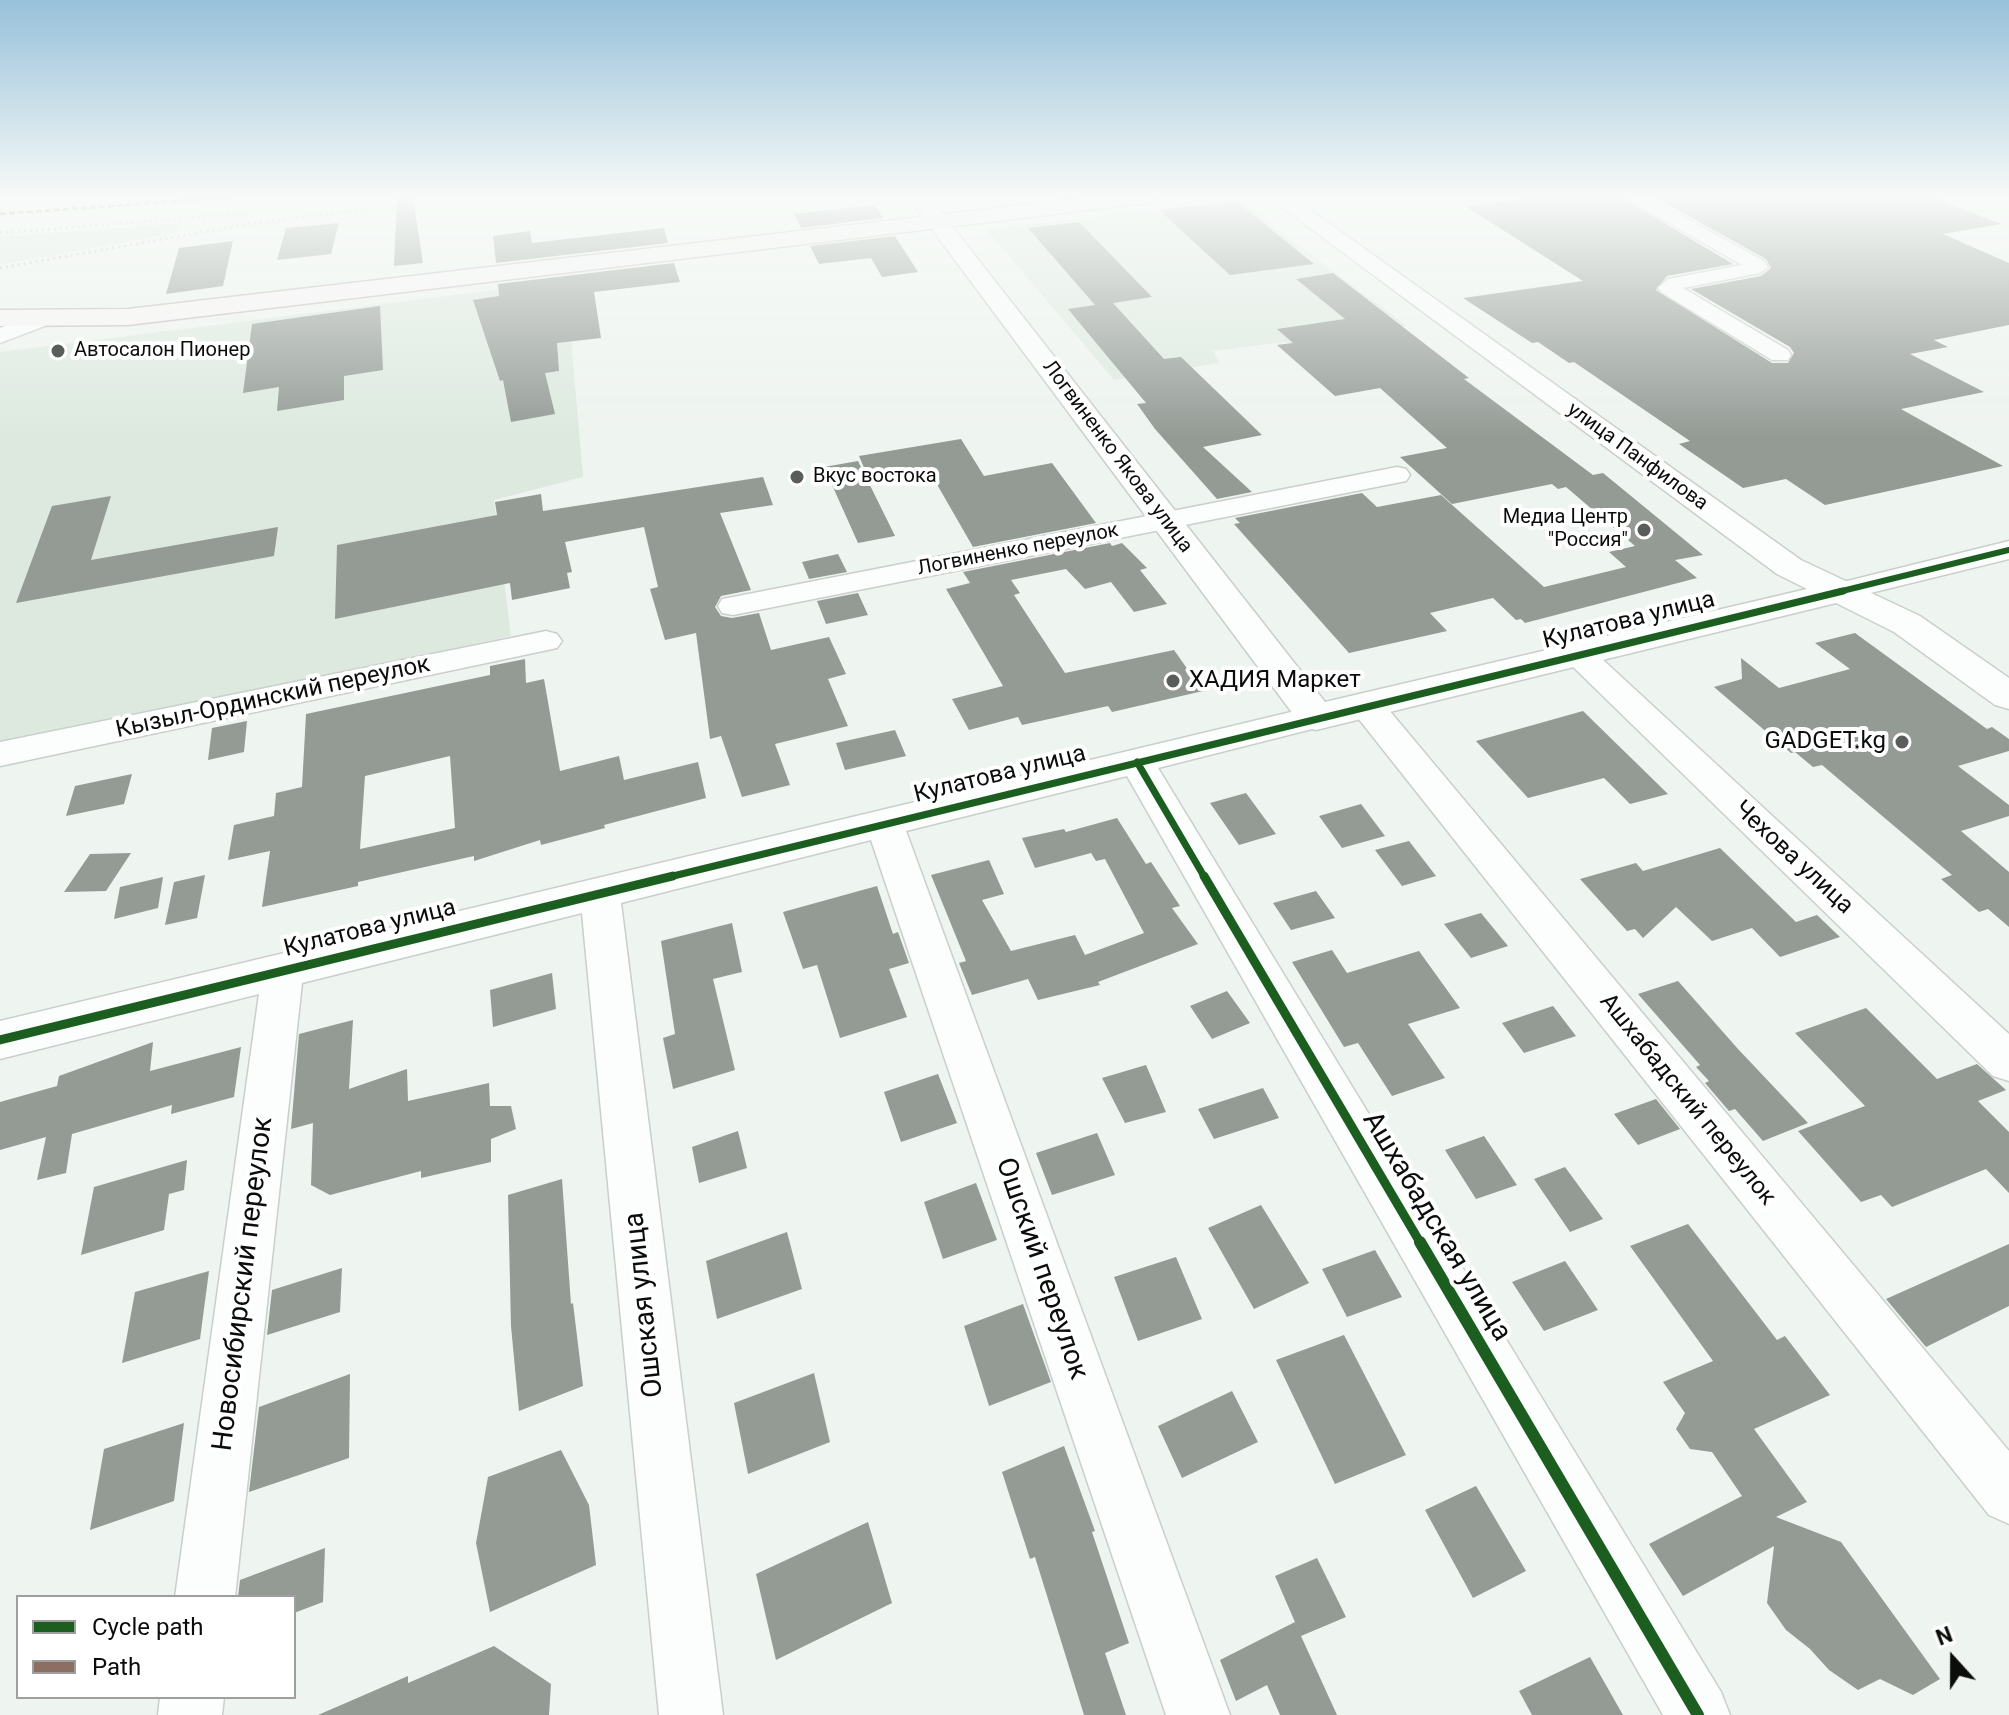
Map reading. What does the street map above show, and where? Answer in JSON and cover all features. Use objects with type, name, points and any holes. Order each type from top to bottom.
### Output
[{"type":"main road","points":[[0,318],[143,315],[467,277]]},
{"type":"street","name":"Логвиненко Якова улица","points":[[979,277],[1316,717]]},
{"type":"street","name":"улица Панфилова","points":[[1389,277],[1789,567],[1907,624],[2009,696]]},
{"type":"street","points":[[1708,277],[1675,283],[1668,288],[1780,355]]},
{"type":"street","points":[[0,336],[42,319]]},
{"type":"street","name":"Логвиненко переулок","points":[[733,606],[1397,475]]},
{"type":"street","name":"Кулатова улица","points":[[0,1040],[2009,550]]},
{"type":"street","name":"Кызыл-Ординский переулок","points":[[0,754],[546,641]]},
{"type":"street","name":"Чехова улица","points":[[1578,654],[2009,1062]]},
{"type":"street","name":"Ашхабадский переулок","points":[[1366,705],[2009,1495]]},
{"type":"street","name":"Ашхабадская улица","points":[[1137,762],[1698,1715]]},
{"type":"street","name":"Ошский переулок","points":[[884,823],[1198,1715]]},
{"type":"street","name":"Ошская улица","points":[[600,894],[691,1715]]},
{"type":"street","name":"Новосибирский переулок","points":[[205,1595],[283,970]]},
{"type":"shaded area","points":[[1027,277],[1341,277],[1407,326],[1299,345],[1284,342],[1213,351],[1219,363],[1114,380]]},
{"type":"shaded area","points":[[566,281],[583,477],[494,500],[511,636],[0,746],[0,352]]},
{"type":"building","points":[[171,277],[225,277],[223,286],[166,294]]},
{"type":"building","points":[[556,277],[678,277],[680,282],[594,292],[601,338],[557,343],[559,371],[545,373],[555,414],[511,422],[503,380],[500,381],[473,300],[499,296],[498,284]]},
{"type":"building","points":[[1071,277],[1133,277],[1152,297],[1113,303],[1164,359],[1181,357],[1262,435],[1203,447],[1252,492],[1217,499],[1155,429],[1137,404],[1146,403],[1068,309],[1095,305]]},
{"type":"building","points":[[1338,277],[1469,378],[1464,379],[1593,475],[1603,473],[1703,555],[1675,560],[1697,578],[1525,623],[1521,619],[1516,620],[1493,598],[1430,613],[1447,631],[1349,653],[1234,524],[1240,523],[1235,518],[1362,493],[1377,507],[1441,495],[1544,587],[1626,567],[1609,552],[1635,546],[1566,487],[1558,489],[1552,484],[1452,504],[1400,457],[1447,448],[1380,388],[1335,396],[1277,345],[1293,343],[1277,329],[1345,319],[1296,279]]},
{"type":"building","points":[[1577,277],[1666,277],[1656,290],[1772,363],[1788,363],[1794,353],[1790,347],[1691,289],[1755,277],[2009,277],[2009,325],[1934,340],[1948,347],[1910,354],[1984,392],[1901,409],[2003,466],[1825,505],[1786,479],[1743,488],[1679,444],[1690,441],[1574,362],[1569,363],[1538,342],[1532,343],[1463,298],[1583,281]]},
{"type":"building","points":[[380,306],[383,370],[344,376],[344,400],[277,411],[279,387],[243,393],[252,324]]},
{"type":"building","points":[[961,439],[984,476],[1052,463],[1096,523],[973,547],[931,474],[871,484],[859,456]]},
{"type":"building","points":[[858,461],[895,536],[858,543],[824,467]]},
{"type":"building","points":[[763,477],[773,505],[720,513],[751,590],[721,596],[715,607],[721,616],[732,618],[759,613],[771,650],[829,637],[846,674],[828,679],[848,726],[775,744],[790,785],[742,797],[721,736],[710,739],[696,633],[665,640],[650,589],[658,587],[644,527],[565,542],[572,572],[567,573],[570,588],[512,600],[510,583],[335,619],[337,545],[497,515],[495,502],[541,494],[543,511]]},
{"type":"building","points":[[111,496],[91,560],[278,527],[274,556],[16,603],[52,506]]},
{"type":"building","points":[[1110,543],[1112,546],[1122,543],[1147,568],[1140,570],[1167,604],[1134,612],[1111,582],[1085,589],[1066,569],[1011,580],[1020,593],[1014,595],[1065,673],[1174,650],[1203,691],[1112,712],[1108,706],[1022,725],[1018,717],[969,730],[952,699],[1003,686],[946,589],[970,583],[963,572]]},
{"type":"building","points":[[838,554],[847,572],[809,579],[802,562]]},
{"type":"building","points":[[858,593],[868,615],[826,624],[817,601]]},
{"type":"building","points":[[1855,633],[1987,729],[1992,727],[2009,739],[2009,751],[1958,766],[2009,805],[2009,816],[1961,831],[2009,872],[2009,927],[1988,909],[1979,912],[1941,879],[1952,875],[1822,765],[1813,767],[1795,752],[1791,753],[1714,687],[1742,679],[1741,658],[1779,688],[1850,669],[1815,643]]},
{"type":"building","points":[[525,659],[526,683],[544,679],[560,771],[619,756],[624,780],[698,762],[706,798],[541,845],[540,840],[474,861],[474,856],[262,907],[270,851],[228,860],[234,825],[274,816],[276,793],[302,787],[306,714],[490,675],[490,666]],"holes":[[[450,756],[455,828],[360,849],[365,776]]]},
{"type":"building","points":[[1583,711],[1668,794],[1630,804],[1604,778],[1528,798],[1476,741]]},
{"type":"building","points":[[247,721],[244,752],[208,760],[212,728]]},
{"type":"building","points":[[895,730],[906,756],[845,770],[836,743]]},
{"type":"building","points":[[132,774],[124,804],[66,816],[75,786]]},
{"type":"building","points":[[1246,793],[1276,834],[1239,845],[1210,803]]},
{"type":"building","points":[[1361,804],[1385,836],[1342,848],[1319,816]]},
{"type":"building","points":[[1117,818],[1146,864],[1151,862],[1180,906],[1172,908],[1198,944],[1098,982],[1100,985],[1038,1000],[1028,979],[972,995],[959,963],[966,961],[931,875],[989,860],[1004,894],[982,900],[1011,951],[1075,935],[1085,955],[1144,933],[1105,859],[1096,861],[1091,853],[1035,868],[1022,838],[1064,829],[1066,832]]},
{"type":"building","points":[[1409,841],[1436,876],[1402,886],[1375,850]]},
{"type":"building","points":[[1720,848],[1796,922],[1817,915],[1840,937],[1780,957],[1752,928],[1712,941],[1676,907],[1643,938],[1635,929],[1627,931],[1580,879],[1636,863],[1643,871]]},
{"type":"building","points":[[131,853],[106,891],[64,892],[90,854]]},
{"type":"building","points":[[205,875],[197,918],[165,925],[174,882]]},
{"type":"building","points":[[163,877],[158,908],[114,919],[120,887]]},
{"type":"building","points":[[877,886],[893,934],[898,932],[909,963],[889,969],[907,1017],[840,1038],[817,965],[803,969],[783,912]]},
{"type":"building","points":[[1316,891],[1335,918],[1291,930],[1273,903]]},
{"type":"building","points":[[1481,913],[1508,946],[1471,958],[1444,924]]},
{"type":"building","points":[[732,923],[742,972],[713,979],[735,1070],[673,1089],[663,1038],[675,1034],[661,941]]},
{"type":"building","points":[[1332,950],[1347,973],[1419,951],[1460,1008],[1408,1024],[1445,1078],[1392,1096],[1358,1043],[1344,1047],[1292,962]]},
{"type":"building","points":[[552,973],[556,1009],[493,1027],[490,990]]},
{"type":"building","points":[[1678,981],[1808,1123],[1763,1141],[1735,1109],[1729,1111],[1705,1083],[1709,1081],[1696,1067],[1700,1065],[1638,994]]},
{"type":"building","points":[[1227,991],[1250,1023],[1212,1039],[1190,1006]]},
{"type":"building","points":[[1553,1006],[1576,1036],[1524,1053],[1502,1023]]},
{"type":"building","points":[[1866,1008],[1937,1079],[1977,1064],[2006,1090],[1978,1101],[2009,1132],[2009,1193],[1986,1169],[1892,1207],[1881,1195],[1861,1202],[1798,1131],[1865,1106],[1795,1033]]},
{"type":"building","points":[[353,1020],[349,1089],[407,1069],[408,1101],[489,1083],[490,1106],[511,1106],[516,1129],[491,1139],[491,1162],[421,1178],[421,1171],[330,1195],[311,1185],[313,1123],[291,1129],[299,1034]]},
{"type":"building","points":[[153,1042],[150,1071],[241,1047],[234,1097],[171,1114],[172,1105],[72,1134],[66,1173],[37,1180],[46,1137],[0,1150],[0,1102],[57,1086],[59,1076]]},
{"type":"building","points":[[1146,1065],[1166,1112],[1125,1123],[1102,1078]]},
{"type":"building","points":[[938,1074],[957,1123],[901,1142],[884,1092]]},
{"type":"building","points":[[1263,1088],[1279,1118],[1214,1139],[1198,1109]]},
{"type":"building","points":[[1656,1099],[1680,1129],[1638,1145],[1614,1114]]},
{"type":"building","points":[[738,1131],[747,1168],[699,1183],[692,1147]]},
{"type":"building","points":[[1097,1133],[1115,1175],[1052,1195],[1036,1153]]},
{"type":"building","points":[[1484,1136],[1517,1185],[1476,1199],[1445,1150]]},
{"type":"building","points":[[187,1160],[184,1190],[169,1194],[164,1230],[81,1255],[94,1187]]},
{"type":"building","points":[[1565,1167],[1603,1219],[1570,1232],[1534,1179]]},
{"type":"building","points":[[562,1179],[571,1304],[583,1386],[519,1411],[511,1326],[508,1195]]},
{"type":"building","points":[[976,1183],[997,1240],[943,1259],[924,1202]]},
{"type":"building","points":[[1261,1205],[1309,1283],[1254,1309],[1208,1228]]},
{"type":"building","points":[[1688,1224],[1777,1340],[1785,1336],[1830,1395],[1754,1429],[1807,1502],[1776,1517],[1841,1542],[1940,1679],[1913,1695],[1880,1679],[1858,1690],[1829,1670],[1810,1649],[1786,1630],[1767,1603],[1774,1546],[1683,1596],[1649,1544],[1742,1496],[1712,1452],[1690,1449],[1676,1429],[1685,1413],[1663,1382],[1713,1361],[1630,1246]]},
{"type":"building","points":[[787,1232],[802,1289],[717,1319],[706,1261]]},
{"type":"building","points":[[2009,1244],[2009,1306],[1926,1347],[1886,1299]]},
{"type":"building","points":[[1375,1250],[1402,1297],[1347,1317],[1322,1269]]},
{"type":"building","points":[[1176,1257],[1202,1319],[1138,1341],[1114,1277]]},
{"type":"building","points":[[1565,1261],[1598,1310],[1544,1331],[1512,1282]]},
{"type":"building","points":[[342,1268],[340,1312],[267,1335],[272,1290]]},
{"type":"building","points":[[209,1271],[200,1339],[122,1363],[135,1292]]},
{"type":"building","points":[[1023,1304],[1051,1382],[989,1406],[964,1326]]},
{"type":"building","points":[[1344,1335],[1406,1455],[1335,1484],[1276,1360]]},
{"type":"building","points":[[814,1373],[830,1442],[748,1474],[734,1403]]},
{"type":"building","points":[[350,1374],[349,1458],[249,1492],[259,1407]]},
{"type":"building","points":[[1232,1391],[1258,1442],[1182,1478],[1158,1426]]},
{"type":"building","points":[[184,1423],[174,1501],[90,1530],[104,1449]]},
{"type":"building","points":[[1064,1446],[1095,1531],[1092,1532],[1129,1643],[1105,1653],[1126,1715],[1084,1715],[1035,1557],[1030,1559],[1002,1472]]},
{"type":"building","points":[[561,1450],[589,1505],[596,1565],[490,1612],[476,1543],[488,1477]]},
{"type":"building","points":[[1476,1486],[1526,1571],[1473,1598],[1425,1510]]},
{"type":"building","points":[[868,1522],[892,1603],[776,1660],[756,1574]]},
{"type":"building","points":[[325,1548],[323,1602],[296,1612],[296,1595],[238,1595],[240,1580]]},
{"type":"building","points":[[1317,1558],[1346,1617],[1301,1636],[1275,1576]]},
{"type":"building","points":[[1295,1622],[1337,1715],[1280,1715],[1267,1685],[1236,1701],[1220,1660]]},
{"type":"building","points":[[494,1646],[551,1684],[549,1715],[318,1715],[408,1676],[408,1683]]},
{"type":"building","points":[[1590,1657],[1623,1715],[1532,1715],[1519,1691]]},
{"type":"cycle path","points":[[0,1040],[2009,550]]},
{"type":"cycle path","points":[[1137,762],[1698,1715]]},
{"type":"place","name":"Автосалон Пионер","points":[[58,351]]},
{"type":"place","name":"Вкус востока","points":[[797,477]]},
{"type":"place","name":"Медиа Центр \"Россия\"","points":[[1644,530]]},
{"type":"place","name":"ХАДИЯ Маркет","points":[[1173,681]]},
{"type":"place","name":"GADGET.kg","points":[[1902,742]]}]
